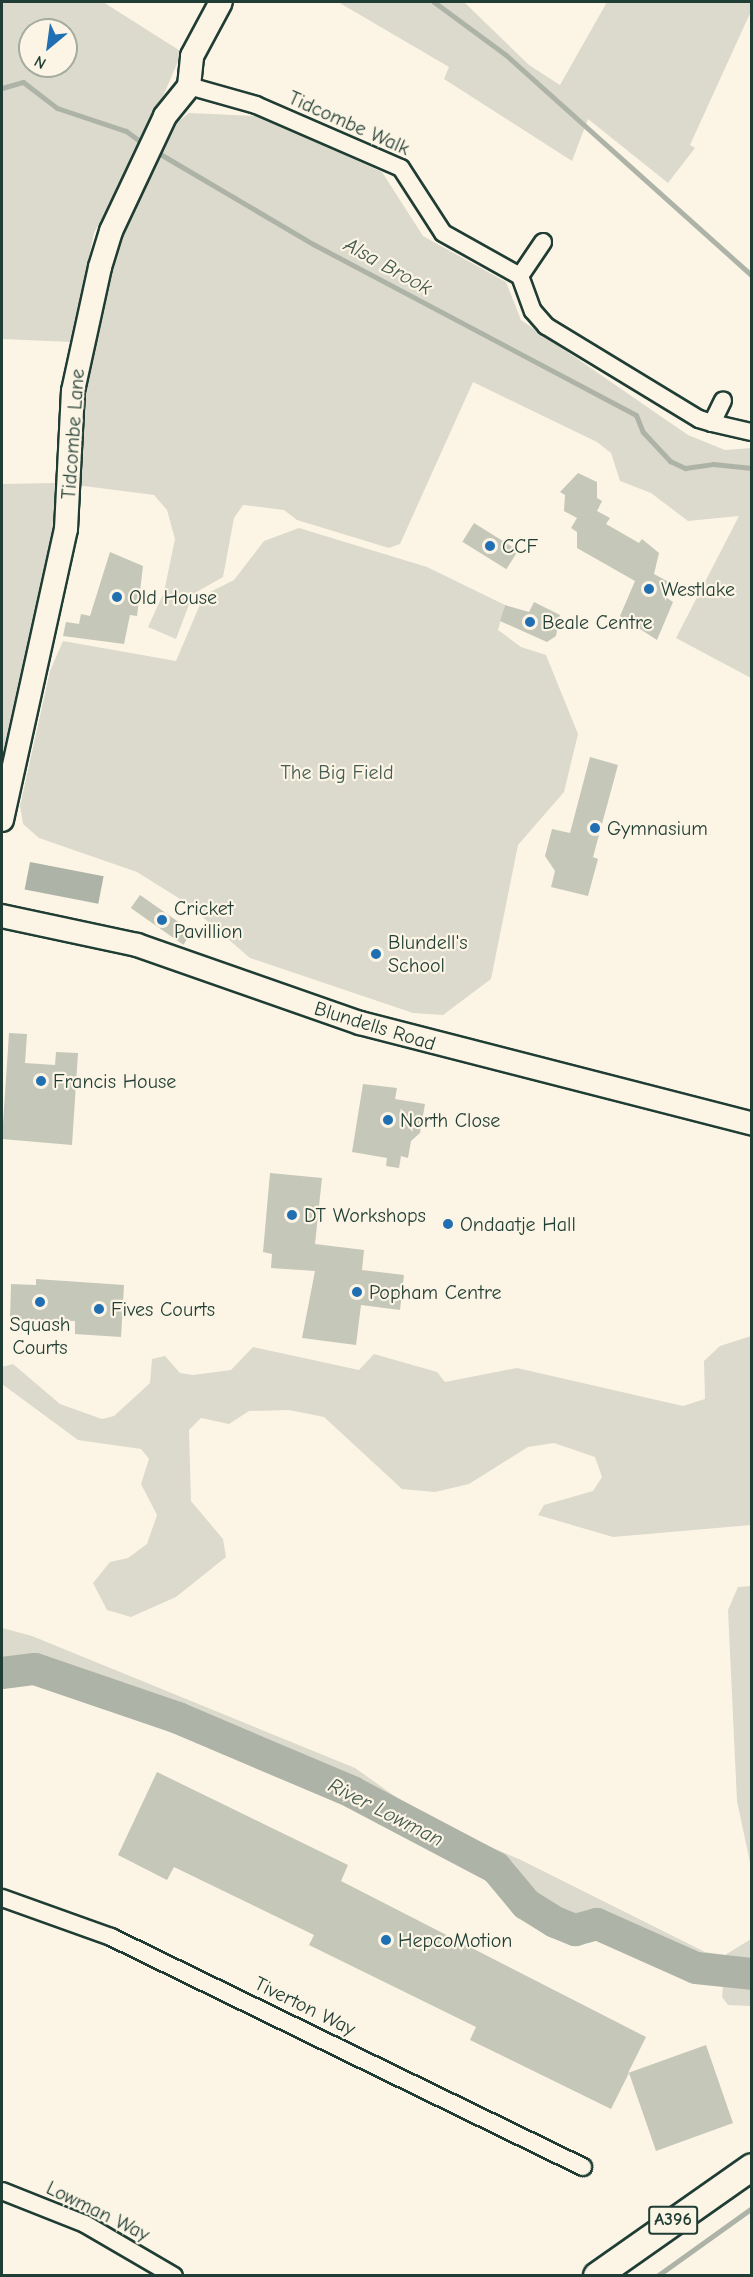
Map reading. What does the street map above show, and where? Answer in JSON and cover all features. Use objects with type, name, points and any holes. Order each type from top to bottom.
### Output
[{"type":"main road","name":"A396","points":[[597,2276],[752,2167]]},
{"type":"street","name":"Tidcombe Lane","points":[[2,820],[66,529],[78,358],[111,231],[156,136],[189,86],[192,56],[221,2]]},
{"type":"street","name":"Tidcombe Walk","points":[[189,86],[256,105],[401,168],[443,233],[520,276]]},
{"type":"street","points":[[543,242],[520,276],[533,311],[546,326],[685,412],[712,423],[750,432]]},
{"type":"street","points":[[712,423],[723,400]]},
{"type":"street","name":"Blundells Road","points":[[2,916],[137,945],[360,1023],[752,1124]]},
{"type":"street","name":"Tiverton Way","points":[[2,1898],[121,1942],[583,2167]]},
{"type":"street","name":"Lowman Way","points":[[2,2191],[86,2224],[174,2276]]},
{"type":"green space","points":[[2,2],[103,2],[182,52],[140,150],[94,233],[72,342],[2,339]]},
{"type":"green space","points":[[338,2],[464,2],[529,65],[560,85],[607,2],[751,2],[752,9],[690,145],[695,148],[668,183],[588,119],[572,161],[444,79],[449,67]]},
{"type":"green space","points":[[189,113],[258,116],[382,172],[423,236],[506,282],[521,320],[688,435],[725,450],[751,448],[751,678],[676,638],[739,516],[688,521],[651,493],[620,481],[611,453],[597,442],[473,382],[400,544],[389,548],[297,520],[284,510],[243,505],[234,518],[223,577],[193,594],[176,639],[148,627],[164,592],[175,539],[167,510],[154,495],[76,485],[84,379],[124,225],[168,129]]},
{"type":"green space","points":[[59,483],[58,530],[2,788],[2,484]]},
{"type":"green space","name":"The Big Field","points":[[299,528],[427,567],[505,605],[498,630],[521,647],[546,655],[578,734],[564,792],[518,845],[491,979],[443,1015],[413,1013],[250,958],[185,902],[137,872],[39,838],[23,824],[20,806],[50,671],[63,641],[176,661],[204,595],[234,580],[264,541]]},
{"type":"green space","points":[[751,1336],[751,1525],[613,1537],[538,1515],[544,1505],[593,1491],[602,1477],[595,1457],[554,1443],[528,1447],[469,1484],[435,1492],[402,1489],[324,1417],[289,1410],[249,1411],[229,1424],[201,1418],[189,1430],[191,1501],[223,1539],[226,1557],[176,1597],[131,1617],[107,1610],[93,1583],[110,1562],[128,1558],[147,1544],[157,1515],[141,1484],[149,1459],[141,1449],[78,1440],[2,1384],[2,1367],[13,1364],[60,1404],[102,1419],[114,1416],[150,1383],[152,1359],[165,1356],[180,1373],[193,1375],[231,1370],[253,1347],[359,1370],[374,1354],[437,1372],[445,1382],[517,1368],[683,1406],[705,1399],[704,1361],[720,1346]]},
{"type":"green space","points":[[752,1586],[751,1867],[737,1801],[728,1610],[738,1587]]},
{"type":"green space","points":[[2,1628],[32,1636],[355,1768],[430,1821],[521,1860],[705,1952],[725,1955],[751,1939],[751,2006],[728,2005],[722,1997],[725,1967],[706,1965],[647,1936],[589,1917],[572,1920],[538,1905],[497,1865],[364,1790],[148,1700],[50,1667],[21,1662],[2,1666]]},
{"type":"shaded area","points":[[30,862],[104,876],[98,904],[25,889]]},
{"type":"building","points":[[578,473],[597,482],[597,498],[602,501],[597,511],[610,518],[606,524],[639,543],[642,539],[659,553],[654,574],[667,581],[667,598],[673,602],[657,640],[620,616],[635,581],[577,548],[577,532],[571,528],[577,518],[564,511],[565,495],[560,492]]},
{"type":"building","name":"CCF","points":[[474,523],[518,551],[506,569],[462,542]]},
{"type":"building","name":"Old House","points":[[110,552],[143,566],[137,616],[130,615],[124,644],[63,636],[66,622],[79,624],[81,614],[90,616]]},
{"type":"building","name":"Beale Centre","points":[[534,602],[560,615],[556,636],[547,642],[500,621],[505,605],[529,612]]},
{"type":"building","name":"Gymnasium","points":[[590,757],[618,765],[593,857],[598,859],[588,896],[551,887],[555,871],[545,856],[552,829],[570,833]]},
{"type":"building","name":"Cricket Pavillion","points":[[140,895],[192,932],[183,945],[131,908]]},
{"type":"building","name":"Francis House","points":[[9,1033],[27,1034],[25,1063],[55,1065],[56,1052],[78,1053],[72,1145],[2,1139]]},
{"type":"building","name":"North Close","points":[[363,1084],[397,1088],[395,1099],[425,1104],[420,1133],[411,1141],[408,1158],[401,1156],[399,1168],[386,1166],[387,1158],[352,1152]]},
{"type":"building","points":[[270,1173],[322,1178],[315,1244],[364,1250],[362,1270],[404,1275],[400,1310],[361,1305],[356,1345],[302,1338],[315,1271],[271,1268],[272,1254],[263,1252]]},
{"type":"building","points":[[36,1279],[124,1285],[121,1337],[75,1334],[75,1321],[10,1319],[11,1284],[36,1285]]},
{"type":"building","name":"HepcoMotion","points":[[157,1772],[348,1865],[341,1881],[646,2037],[628,2073],[706,2045],[733,2123],[656,2151],[629,2073],[611,2109],[470,2040],[476,2027],[309,1945],[314,1935],[174,1867],[167,1880],[118,1855]]},
{"type":"waterway","points":[[434,2],[506,55],[752,276]]},
{"type":"waterway","name":"Alsa Brook","points":[[2,88],[23,82],[57,108],[126,131],[144,144]]},
{"type":"waterway","name":"Alsa Brook","points":[[155,151],[313,244],[636,415],[643,432],[670,461],[685,468],[713,464],[752,468]]},
{"type":"waterway","name":"River Lowman","points":[[2,1673],[35,1669],[178,1718],[352,1792],[496,1868],[526,1904],[555,1922],[575,1930],[597,1924],[696,1968],[752,1974]]},
{"type":"waterway","points":[[657,2276],[752,2208]]},
{"type":"place","name":"CCF","points":[[490,546]]},
{"type":"place","name":"Westlake","points":[[649,589]]},
{"type":"place","name":"Old House","points":[[117,597]]},
{"type":"place","name":"Beale Centre","points":[[530,622]]},
{"type":"place","name":"Gymnasium","points":[[595,828]]},
{"type":"place","name":"Cricket Pavillion","points":[[162,920]]},
{"type":"place","name":"Blundell's School","points":[[376,954]]},
{"type":"place","name":"Francis House","points":[[41,1081]]},
{"type":"place","name":"North Close","points":[[388,1120]]},
{"type":"place","name":"DT Workshops","points":[[292,1215]]},
{"type":"place","name":"Ondaatje Hall","points":[[448,1224]]},
{"type":"place","name":"Popham Centre","points":[[357,1292]]},
{"type":"place","name":"Squash Courts","points":[[40,1302]]},
{"type":"place","name":"Fives Courts","points":[[99,1309]]},
{"type":"place","name":"HepcoMotion","points":[[386,1940]]}]
